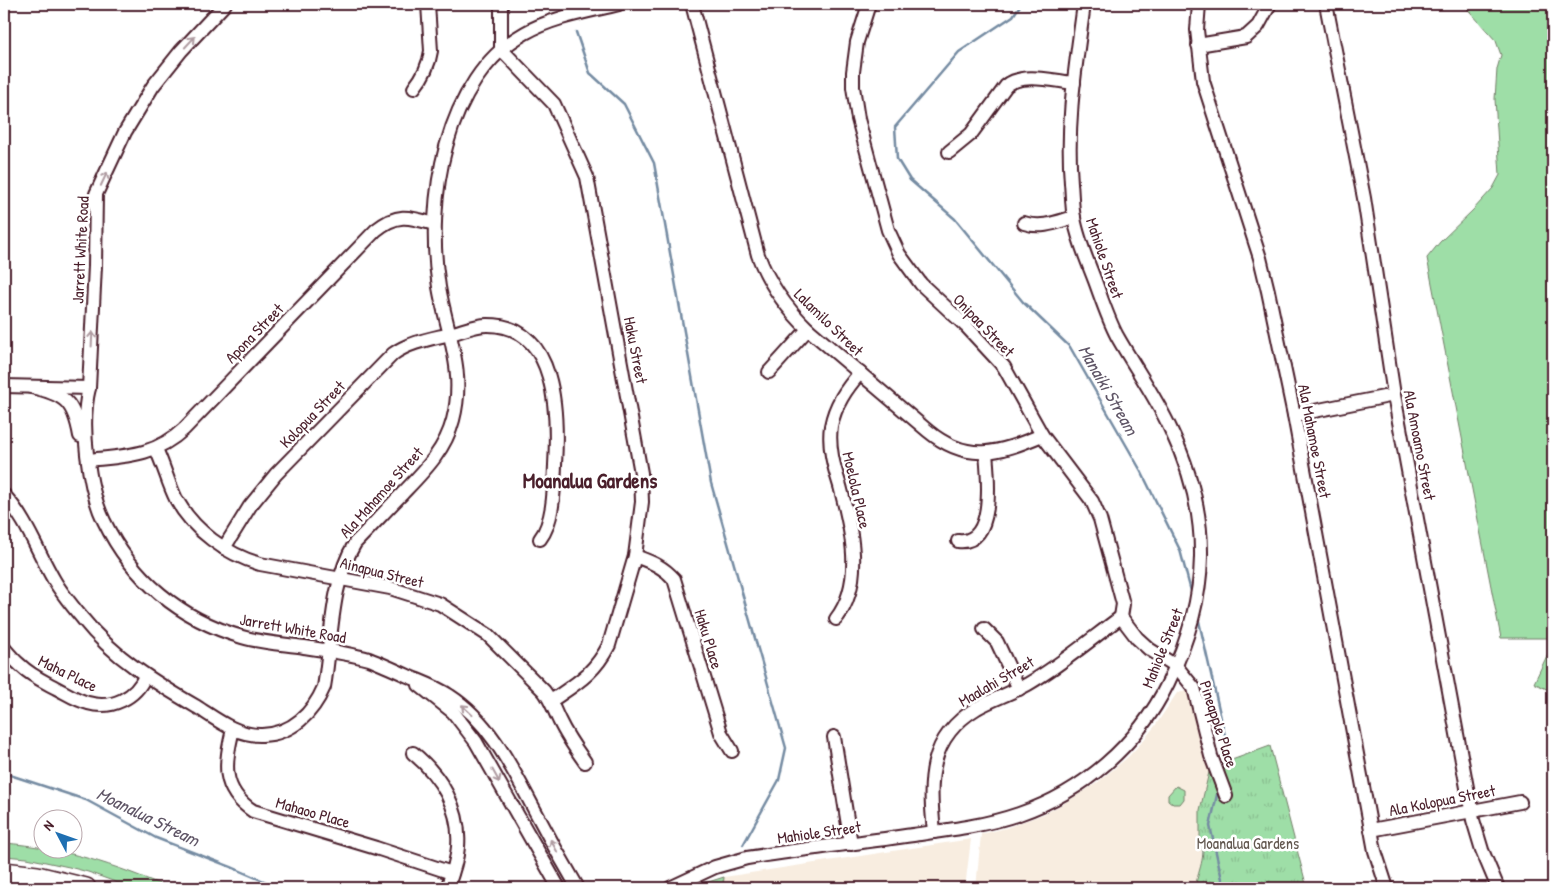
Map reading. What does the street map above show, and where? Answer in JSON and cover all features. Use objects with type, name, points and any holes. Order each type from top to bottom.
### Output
[{"type":"highway","points":[[4,872],[36,876],[86,888]]},
{"type":"street","name":"Jarrett White Road","points":[[225,4],[153,86],[125,132],[96,194],[90,388],[94,403],[89,458],[96,499],[111,534],[136,571],[164,598],[197,620],[244,638],[368,659],[431,684],[450,696],[485,728],[506,758],[578,888]]},
{"type":"street","points":[[414,88],[425,72],[430,58],[428,4]]},
{"type":"street","points":[[501,4],[501,49]]},
{"type":"street","name":"Ala Mahamoe Street","points":[[4,495],[28,528],[54,580],[85,621],[145,676],[233,729],[252,734],[272,734],[291,727],[305,717],[317,702],[324,687],[340,577],[355,543],[428,466],[449,434],[458,390],[458,368],[436,273],[434,224],[441,170],[453,126],[470,85],[491,58],[524,33],[545,23],[618,4]]},
{"type":"street","name":"Lalamilo Street","points":[[692,4],[758,254],[768,278],[782,300],[808,329],[941,441],[958,449],[986,453],[1004,450],[1042,435]]},
{"type":"street","name":"Onipaa Street","points":[[869,4],[860,28],[854,56],[854,95],[858,119],[888,230],[902,259],[921,284],[972,333],[1004,368],[1042,435],[1096,510],[1123,604],[1121,617]]},
{"type":"street","name":"Mahiole Street","points":[[670,888],[708,870],[747,858],[984,825],[1022,813],[1059,797],[1107,764],[1145,722],[1176,666],[1195,610],[1201,574],[1200,532],[1192,485],[1181,451],[1116,333],[1082,246],[1074,218],[1069,148],[1070,110],[1084,4]]},
{"type":"street","name":"Ala Mahamoe Street","points":[[1198,4],[1198,45],[1207,99],[1260,258],[1268,291],[1294,415],[1371,830],[1379,866],[1387,888]]},
{"type":"street","points":[[1198,45],[1246,37],[1255,31],[1270,4]]},
{"type":"street","name":"Ala Amoamo Street","points":[[1326,4],[1364,198],[1394,395],[1472,811],[1479,841],[1498,888]]},
{"type":"street","name":"Haku Street","points":[[501,49],[554,104],[587,178],[641,473],[642,502],[635,556],[613,631],[603,656],[589,674],[551,701]]},
{"type":"street","points":[[950,152],[971,134],[1006,86],[1014,80],[1023,78],[1074,83]]},
{"type":"street","name":"Apona Street","points":[[89,458],[132,456],[156,449],[170,441],[184,429],[376,230],[389,221],[408,216],[434,224]]},
{"type":"street","points":[[1024,223],[1046,226],[1074,218]]},
{"type":"street","name":"Kolopua Street","points":[[224,548],[250,506],[272,479],[393,354],[410,344],[478,326],[495,325],[518,333],[531,343],[544,364],[554,401],[557,433],[550,518],[546,531],[540,539]]},
{"type":"street","points":[[769,372],[808,329]]},
{"type":"street","name":"Moelola Place","points":[[836,619],[845,606],[850,593],[852,550],[847,513],[832,459],[831,428],[839,401],[860,373]]},
{"type":"street","points":[[4,386],[90,388]]},
{"type":"street","points":[[31,386],[52,393],[68,402],[74,411],[80,436],[89,458]]},
{"type":"street","points":[[1294,415],[1394,395]]},
{"type":"street","name":"Ainapua Street","points":[[156,449],[177,501],[199,528],[224,548],[260,564],[340,577],[390,588],[440,604],[488,635],[534,679],[551,701],[558,719],[585,762]]},
{"type":"street","points":[[958,541],[968,541],[975,536],[986,515],[989,501],[986,453]]},
{"type":"street","name":"Haku Place","points":[[635,556],[658,565],[674,579],[721,733],[732,750]]},
{"type":"street","points":[[1121,617],[1144,645],[1176,666]]},
{"type":"street","name":"Maalahi Street","points":[[934,832],[931,779],[936,758],[945,739],[959,722],[976,709],[1019,689],[1042,675],[1121,617]]},
{"type":"street","points":[[984,629],[997,642],[1019,689]]},
{"type":"street","name":"Maha Place","points":[[4,648],[20,665],[33,675],[80,700],[95,704],[111,704],[125,699],[141,686],[145,676]]},
{"type":"street","name":"Pineapple Place","points":[[1176,666],[1194,688],[1214,764],[1226,796]]},
{"type":"street","name":"Jarrett White Road","points":[[407,675],[453,712],[467,728],[488,761],[559,888]]},
{"type":"street","name":"Mahaoo Place","points":[[233,729],[226,757],[227,774],[232,789],[247,807],[260,814],[376,848],[452,874]]},
{"type":"street","points":[[834,737],[852,844]]},
{"type":"street","points":[[413,753],[441,783],[455,813],[458,846],[448,888]]},
{"type":"street","name":"Ala Kolopua Street","points":[[1371,830],[1520,802]]},
{"type":"shaded area","points":[[1187,691],[1210,768],[1200,810],[1202,860],[1195,888],[976,888],[981,834],[1006,828],[1044,814],[1097,783],[1128,757],[1142,742],[1177,693]]},
{"type":"shaded area","points":[[971,839],[965,888],[723,888],[724,877]]},
{"type":"green space","points":[[1463,4],[1553,4],[1553,638],[1501,638],[1427,258],[1440,242],[1493,188],[1500,175],[1495,99],[1497,69],[1501,55],[1496,41]]},
{"type":"green space","points":[[1553,646],[1553,692],[1534,683]]},
{"type":"green space","name":"Moanalua Gardens","points":[[1270,746],[1307,888],[1195,888],[1203,851],[1200,840],[1200,810],[1210,768]]},
{"type":"green space","points":[[1176,786],[1184,790],[1184,799],[1180,804],[1173,804],[1168,800],[1168,795]]},
{"type":"green space","points":[[4,843],[32,846],[32,859],[4,856]]},
{"type":"green space","points":[[82,857],[169,888],[132,888],[69,867],[36,860],[82,860]]},
{"type":"green space","points":[[724,877],[723,888],[692,888],[696,886]]},
{"type":"waterway","name":"Manaiki Stream","points":[[1021,4],[1013,16],[959,52],[895,127],[897,159],[910,180],[955,219],[1023,302],[1070,347],[1141,471],[1180,550],[1192,595]]},
{"type":"waterway","points":[[576,32],[590,73],[624,104],[654,163],[711,483],[786,748],[779,780],[743,845]]},
{"type":"waterway","name":"Manaiki Stream","points":[[1198,617],[1228,749],[1222,772]]},
{"type":"waterway","name":"Moanalua Stream","points":[[4,773],[86,800],[156,838],[280,888]]},
{"type":"waterway","name":"Manaiki Stream","points":[[1218,790],[1210,826],[1224,888]]},
{"type":"waterway","points":[[716,888],[717,883]]},
{"type":"district","name":"Moanalua Gardens","points":[[590,481]]}]
